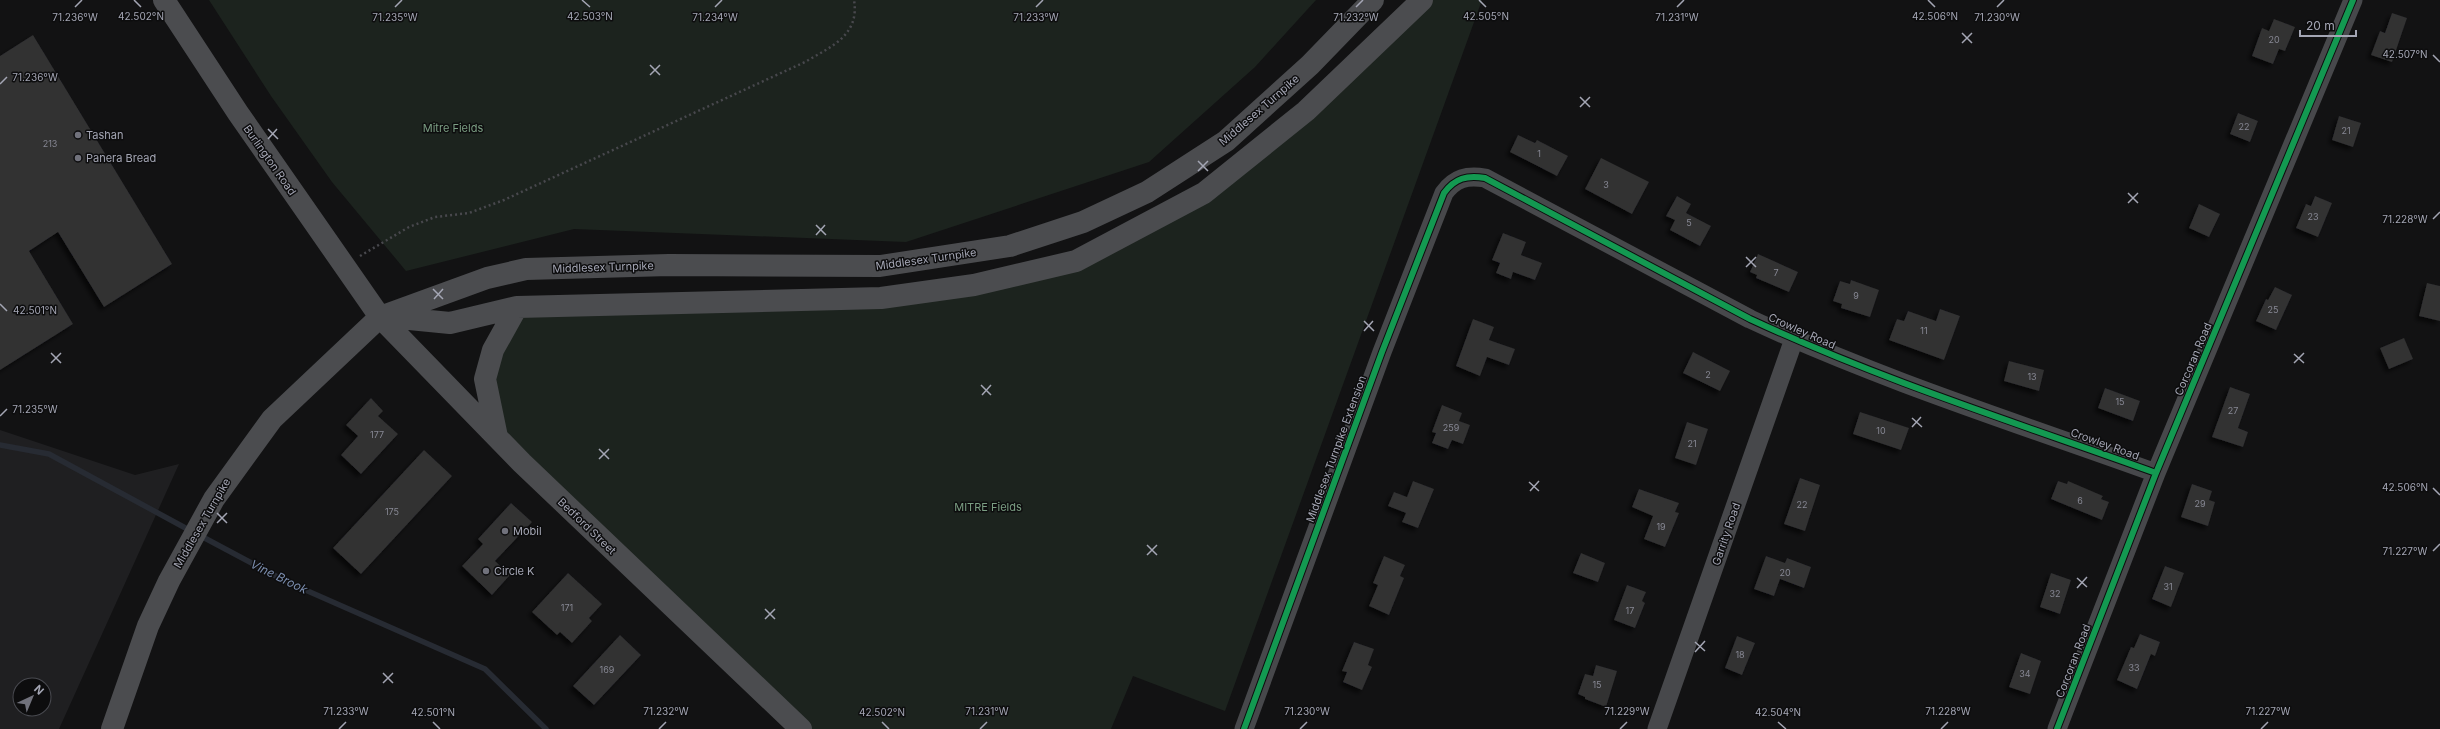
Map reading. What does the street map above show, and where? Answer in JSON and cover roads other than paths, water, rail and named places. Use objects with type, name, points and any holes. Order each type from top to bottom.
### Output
[{"type":"main road","name":"Burlington Road","points":[[164,0],[238,114],[380,317]]},
{"type":"main road","name":"Middlesex Turnpike","points":[[114,720],[132,666],[168,581],[214,499],[272,419],[380,317],[487,278],[526,269],[669,265],[880,266],[1010,246],[1083,222],[1147,192],[1226,141],[1310,65],[1373,0]]},
{"type":"main road","points":[[380,317],[450,323],[517,307],[881,298],[974,285],[1076,261],[1204,193],[1306,111],[1422,0]]},
{"type":"main road","points":[[497,439],[485,379],[493,350],[517,307]]},
{"type":"main road","name":"Bedford Street","points":[[380,317],[497,439],[801,729]]},
{"type":"main road","points":[[99,729],[114,720]]},
{"type":"street","name":"Corcoran Road","points":[[2057,729],[2156,473],[2353,0]]},
{"type":"street","name":"Crowley Road","points":[[1456,181],[1471,176],[1485,178],[1750,319],[1850,363],[2156,473]]},
{"type":"street","name":"Middlesex Turnpike Extension","points":[[1244,729],[1384,345],[1444,193],[1456,181]]},
{"type":"street","name":"Garrity Road","points":[[1657,729],[1794,339]]},
{"type":"waterway","name":"Vine Brook","points":[[0,445],[49,454],[191,531]]},
{"type":"waterway","name":"Vine Brook","points":[[199,535],[285,581],[485,669],[546,729]]},
{"type":"place","name":"Tashan","points":[[78,135]]},
{"type":"place","name":"Panera Bread","points":[[78,158]]},
{"type":"place","name":"Mobil","points":[[505,531]]},
{"type":"place","name":"Circle K","points":[[486,571]]},
{"type":"park label","name":"Mitre Fields","points":[[453,128]]},
{"type":"park label","name":"MITRE Fields","points":[[988,507]]}]
